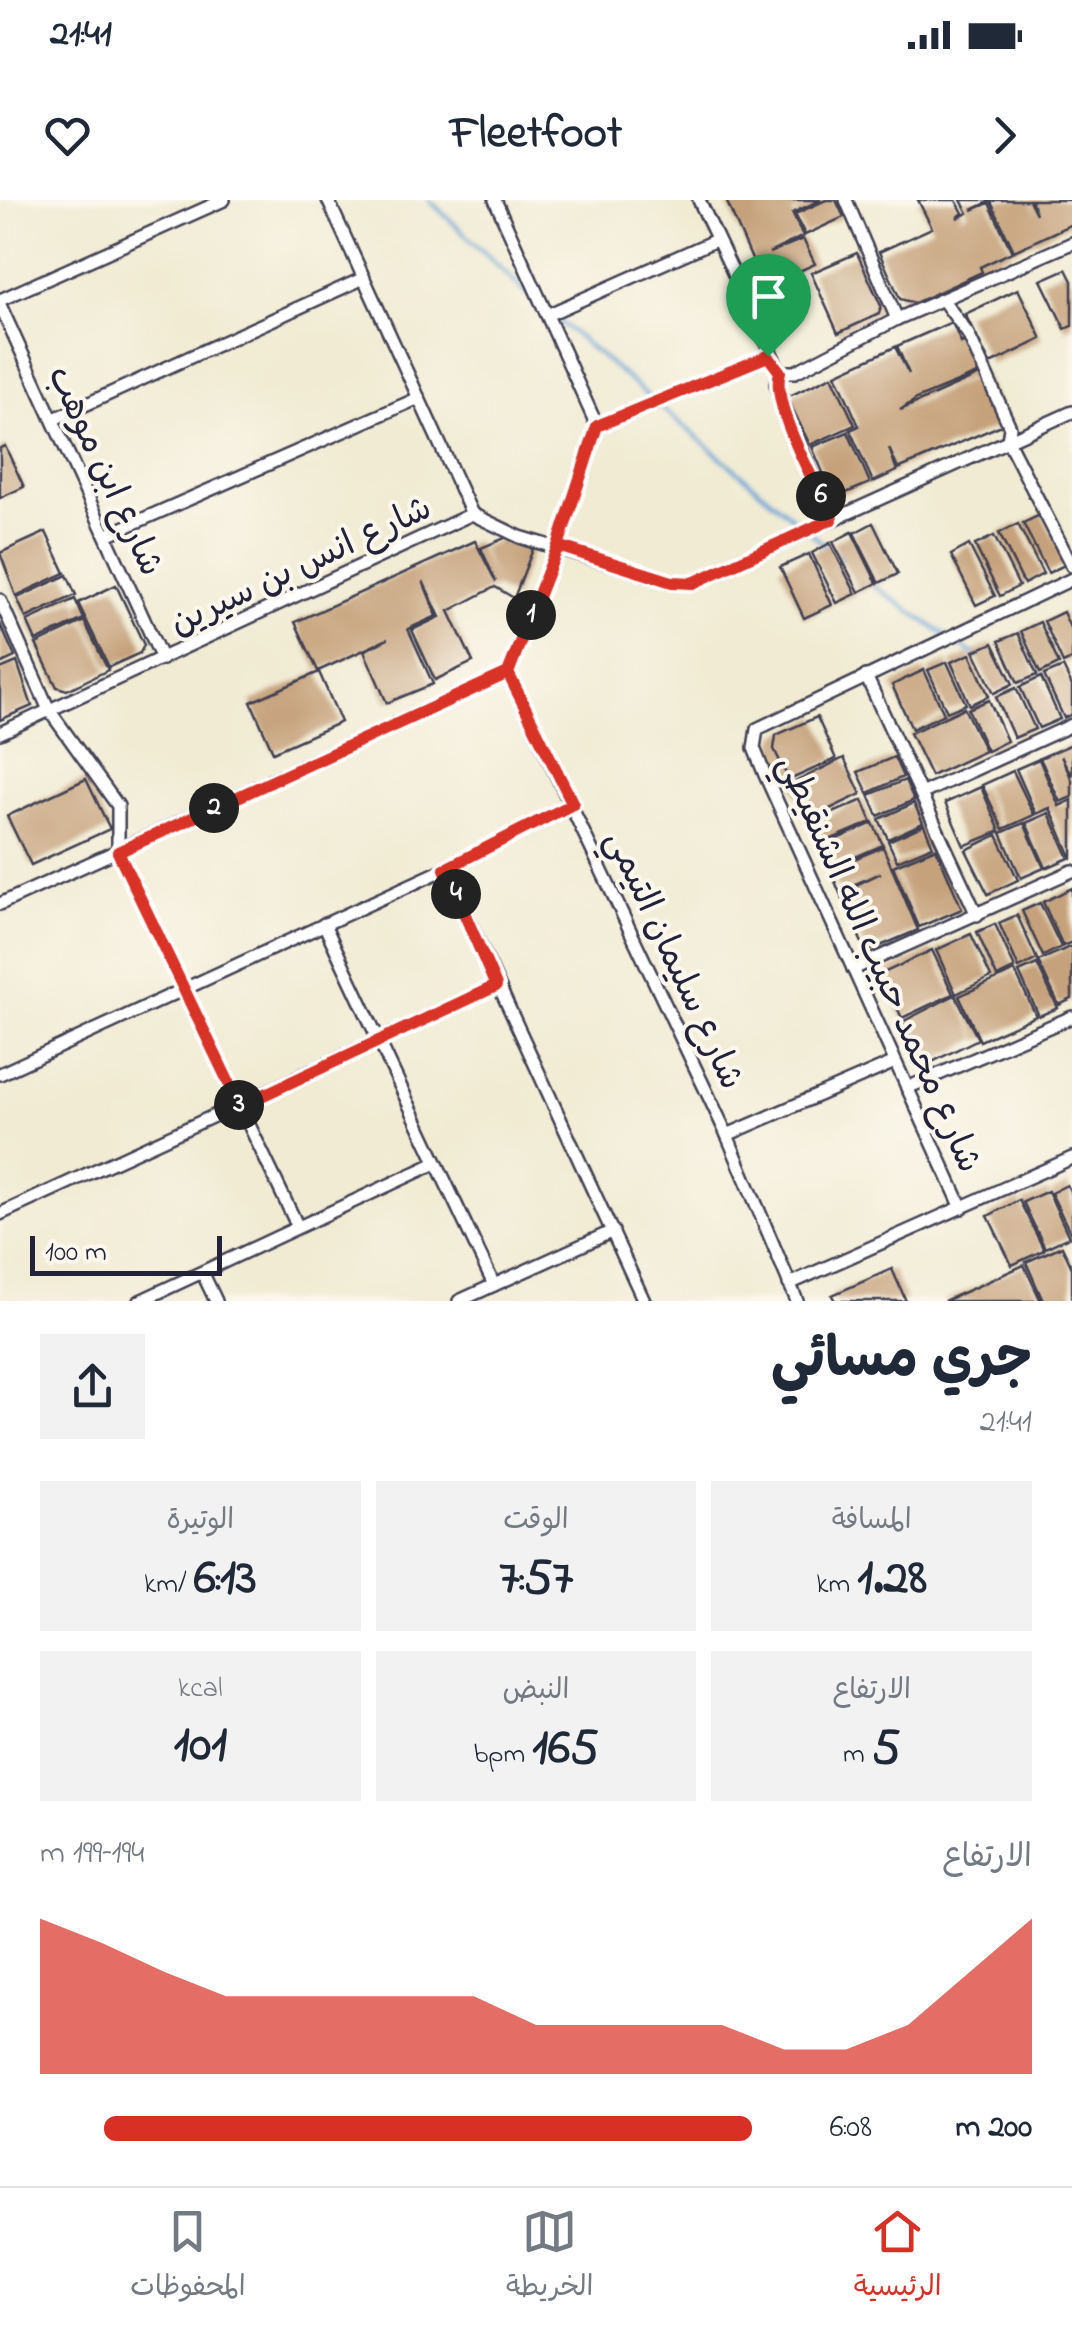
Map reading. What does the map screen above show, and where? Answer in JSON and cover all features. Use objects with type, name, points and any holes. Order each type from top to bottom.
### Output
[{"type":"street","points":[[0,302],[224,200]]},
{"type":"street","name":"شارع انس بن سيرين","points":[[0,733],[472,514],[328,200]]},
{"type":"street","points":[[0,904],[508,673],[558,546],[597,426],[496,200]]},
{"type":"street","points":[[698,200],[768,356],[780,372]]},
{"type":"street","points":[[846,200],[896,319]]},
{"type":"street","points":[[547,315],[716,240]]},
{"type":"street","points":[[780,372],[795,372],[896,319],[1072,243]]},
{"type":"street","points":[[54,419],[364,278]]},
{"type":"street","points":[[943,300],[968,334],[1010,427],[1008,441],[1072,566]]},
{"type":"street","name":"شارع ابن موهب","points":[[0,302],[162,660]]},
{"type":"street","points":[[597,426],[768,356]]},
{"type":"street","points":[[780,372],[776,384],[780,398],[832,519]]},
{"type":"street","points":[[107,535],[419,398]]},
{"type":"street","points":[[472,514],[520,537],[672,582],[693,583],[1072,412]]},
{"type":"street","name":"شارع محمد حبيب الله الشنقيطي","points":[[962,1208],[754,748],[757,729],[1072,579]]},
{"type":"street","points":[[0,600],[49,710],[118,806],[118,852],[297,1225]]},
{"type":"street","name":"شارع سليمان التيمي","points":[[508,673],[728,1134],[797,1301]]},
{"type":"street","points":[[866,676],[977,915]]},
{"type":"street","points":[[923,793],[1072,725]]},
{"type":"street","points":[[0,1074],[445,869],[573,804]]},
{"type":"street","points":[[445,869],[644,1301]]},
{"type":"street","points":[[854,969],[1072,871]]},
{"type":"street","points":[[324,924],[494,1285]]},
{"type":"street","points":[[0,1214],[496,986]]},
{"type":"street","points":[[907,1088],[1072,1016]]},
{"type":"street","points":[[728,1134],[895,1062]]},
{"type":"street","points":[[788,1284],[1072,1158]]},
{"type":"street","points":[[140,1301],[436,1162]]},
{"type":"street","points":[[459,1301],[613,1230]]},
{"type":"street","points":[[203,1274],[216,1301]]},
{"type":"building","points":[[726,200],[821,200],[792,213],[803,236],[769,253],[803,239],[815,264],[764,287]]},
{"type":"building","points":[[826,200],[836,200],[844,217],[805,235],[795,214]]},
{"type":"building","points":[[918,200],[956,200],[963,213],[957,218],[968,213],[961,200],[993,200],[972,210],[989,203],[1012,252],[980,267],[982,272],[915,303],[900,299],[879,252],[932,228]]},
{"type":"building","points":[[1029,200],[1036,214],[1031,200],[1072,200],[1072,224],[1014,251],[991,202]]},
{"type":"building","points":[[857,253],[881,306],[879,314],[838,333],[811,273]]},
{"type":"building","points":[[1066,269],[1072,281],[1072,326],[1065,329],[1041,280]]},
{"type":"building","points":[[1018,289],[1042,339],[990,364],[965,314]]},
{"type":"building","points":[[952,322],[961,343],[968,340],[982,372],[918,398],[900,410],[984,373],[1004,424],[898,469],[889,448],[897,471],[873,482],[850,430],[859,426],[836,374],[895,347],[909,374],[897,346]]},
{"type":"building","points":[[832,376],[855,425],[810,445],[787,397]]},
{"type":"building","points":[[848,432],[870,483],[834,498],[812,447]]},
{"type":"building","points":[[5,446],[24,487],[0,498],[0,448]]},
{"type":"building","points":[[1042,514],[1067,564],[1048,573],[1023,523]]},
{"type":"building","points":[[873,523],[898,574],[879,583],[854,533]]},
{"type":"building","points":[[1018,524],[1043,574],[1024,584],[999,533]]},
{"type":"building","points":[[46,532],[65,573],[16,596],[0,553]]},
{"type":"building","points":[[852,532],[877,583],[859,592],[833,542]]},
{"type":"building","points":[[994,536],[1019,586],[1000,596],[975,545]]},
{"type":"building","points":[[507,537],[533,549],[514,598],[495,587],[449,611],[473,662],[435,680],[412,630],[440,617],[423,581],[437,616],[408,629],[433,684],[387,703],[364,651],[388,639],[318,671],[295,622],[475,541],[496,582],[481,548]]},
{"type":"building","points":[[830,543],[856,594],[837,603],[812,553]]},
{"type":"building","points":[[969,545],[995,596],[976,605],[951,555]]},
{"type":"building","points":[[809,554],[832,605],[804,618],[780,567]]},
{"type":"building","points":[[67,575],[76,595],[26,618],[17,598]]},
{"type":"building","points":[[116,585],[144,645],[140,653],[109,667],[78,603]]},
{"type":"building","points":[[75,599],[84,619],[36,641],[27,621]]},
{"type":"building","points":[[1063,612],[1072,632],[1072,659],[1063,663],[1044,621]]},
{"type":"building","points":[[84,621],[108,670],[67,690],[57,687],[36,644]]},
{"type":"building","points":[[1040,622],[1059,664],[1040,673],[1021,631]]},
{"type":"building","points":[[0,624],[15,657],[0,664]]},
{"type":"building","points":[[1018,633],[1037,675],[1018,683],[999,641]]},
{"type":"building","points":[[993,643],[1013,684],[994,693],[974,651]]},
{"type":"building","points":[[970,654],[989,696],[970,705],[951,662]]},
{"type":"building","points":[[17,662],[32,706],[0,720],[0,669]]},
{"type":"building","points":[[947,662],[966,704],[947,712],[928,670]]},
{"type":"building","points":[[1063,667],[1072,686],[1072,714],[1064,718],[1044,675]]},
{"type":"building","points":[[924,670],[944,714],[912,729],[892,685]]},
{"type":"building","points":[[319,672],[341,722],[273,752],[251,702]]},
{"type":"building","points":[[1041,677],[1060,719],[1039,728],[1020,687]]},
{"type":"building","points":[[1016,688],[1035,729],[1014,738],[996,697]]},
{"type":"building","points":[[989,700],[1007,741],[987,751],[968,709]]},
{"type":"building","points":[[964,708],[985,751],[931,776],[910,733]]},
{"type":"building","points":[[817,717],[836,759],[789,780],[774,749],[776,735]]},
{"type":"building","points":[[1072,744],[1072,776],[1061,756],[1072,780],[1072,797],[1060,802],[1040,758]]},
{"type":"building","points":[[894,757],[903,777],[868,793],[858,772]]},
{"type":"building","points":[[844,758],[861,794],[809,819],[791,784]]},
{"type":"building","points":[[1039,759],[1059,806],[1072,800],[1072,859],[1050,808],[1036,814],[1016,769]]},
{"type":"building","points":[[1013,771],[1034,815],[1003,829],[982,785]]},
{"type":"building","points":[[86,779],[110,829],[31,865],[7,816]]},
{"type":"building","points":[[905,780],[914,800],[878,816],[869,795]]},
{"type":"building","points":[[981,787],[1000,831],[964,846],[945,803]]},
{"type":"building","points":[[863,800],[872,822],[820,844],[810,823]]},
{"type":"building","points":[[914,803],[923,823],[888,839],[879,819]]},
{"type":"building","points":[[1049,813],[1069,858],[1046,868],[1026,823]]},
{"type":"building","points":[[873,823],[883,845],[830,868],[821,846]]},
{"type":"building","points":[[1024,823],[1044,868],[1021,878],[1001,833]]},
{"type":"building","points":[[924,825],[933,846],[897,861],[888,841]]},
{"type":"building","points":[[997,835],[1018,880],[988,894],[966,850]]},
{"type":"building","points":[[883,847],[918,930],[866,952],[840,893],[881,873],[839,891],[830,869]]},
{"type":"building","points":[[936,848],[962,909],[919,927],[893,866]]},
{"type":"building","points":[[1072,888],[1072,942],[1063,946],[1043,902]]},
{"type":"building","points":[[1040,903],[1061,947],[1043,956],[1022,911]]},
{"type":"building","points":[[1017,915],[1037,959],[1019,968],[999,923]]},
{"type":"building","points":[[995,924],[1015,968],[997,977],[977,932]]},
{"type":"building","points":[[971,934],[991,977],[956,994],[936,950]]},
{"type":"building","points":[[1072,946],[1072,999],[1059,1005],[1038,961]]},
{"type":"building","points":[[932,950],[953,994],[902,1018],[881,974]]},
{"type":"building","points":[[1037,964],[1058,1008],[1039,1016],[1019,972]]},
{"type":"building","points":[[1015,971],[1036,1016],[980,1041],[959,996]]},
{"type":"building","points":[[955,995],[978,1039],[930,1063],[920,1058],[902,1022]]},
{"type":"building","points":[[1067,1185],[1072,1195],[1072,1236],[1051,1193]]},
{"type":"building","points":[[1048,1191],[1069,1237],[1045,1248],[1023,1202]]},
{"type":"building","points":[[1019,1200],[1044,1250],[1012,1265],[988,1216]]},
{"type":"building","points":[[1062,1246],[1072,1268],[1072,1301],[1043,1301],[1026,1262]]},
{"type":"building","points":[[1024,1265],[1041,1301],[944,1301],[969,1290]]},
{"type":"building","points":[[892,1269],[906,1301],[835,1301],[832,1295]]},
{"type":"waterway","points":[[429,200],[534,300]]},
{"type":"waterway","points":[[553,316],[844,561]]},
{"type":"waterway","points":[[870,583],[945,635]]},
{"type":"waterway","points":[[953,640],[978,657]]},
{"type":"route","points":[[768,356],[597,426],[558,546],[508,673],[118,852],[240,1106],[496,986],[445,869],[573,804],[508,673],[558,546],[672,582],[693,583],[716,576],[832,519],[788,422],[776,384],[780,372],[768,356]]}]
